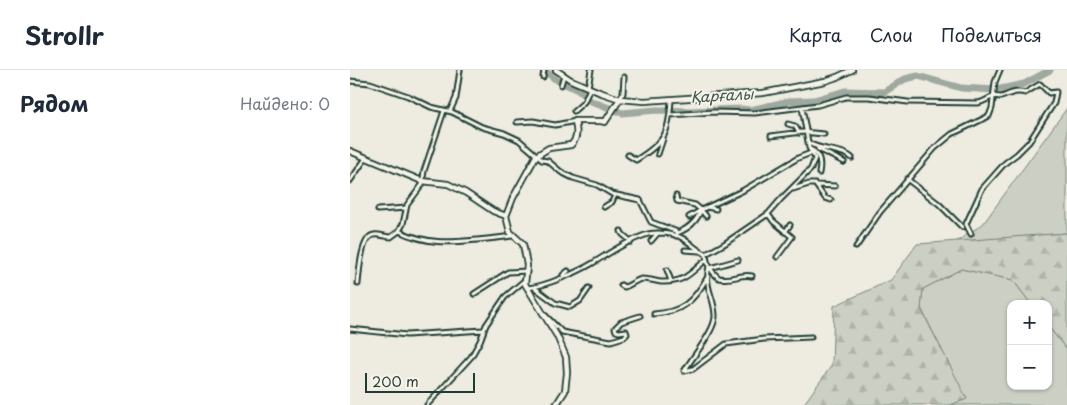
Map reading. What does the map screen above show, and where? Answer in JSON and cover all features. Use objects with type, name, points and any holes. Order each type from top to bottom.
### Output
[{"type":"street","points":[[450,111],[456,98],[460,70]]},
{"type":"street","points":[[556,70],[563,78],[589,88],[620,98],[644,101],[763,93],[831,79],[852,70]]},
{"type":"street","points":[[574,111],[588,95],[591,70]]},
{"type":"street","points":[[856,247],[880,212],[946,138],[989,116],[994,86],[1000,70]]},
{"type":"street","points":[[517,122],[533,121],[555,125],[576,121],[605,122],[623,93],[624,77]]},
{"type":"street","points":[[561,85],[563,78]]},
{"type":"street","points":[[350,81],[370,83],[408,96],[431,107],[450,111],[482,128],[504,133],[519,140],[536,156],[552,163],[561,172],[573,178],[597,185],[615,195],[640,200],[651,222],[675,231],[676,234],[706,254]]},
{"type":"street","points":[[971,234],[966,224],[982,189],[999,169],[1018,154],[1029,142],[1047,115],[1057,93],[1049,94],[1040,84],[1025,93],[1021,91],[1014,92],[999,97],[993,95]]},
{"type":"street","points":[[670,114],[756,113],[818,105],[846,97],[869,97],[908,102],[978,103],[986,101],[993,95]]},
{"type":"street","points":[[658,154],[668,130],[671,100]]},
{"type":"street","points":[[706,254],[768,214],[814,165],[814,156],[809,149],[802,107]]},
{"type":"street","points":[[358,284],[361,256],[369,237],[374,234],[391,237],[399,232],[406,208],[422,185],[424,171],[444,110]]},
{"type":"street","points":[[556,405],[563,396],[567,382],[566,357],[545,314],[528,288],[525,280],[526,254],[523,244],[512,236],[506,216],[512,198],[536,156],[549,148],[571,145],[577,137],[576,121]]},
{"type":"street","points":[[788,124],[795,126],[798,133]]},
{"type":"street","points":[[771,136],[806,132],[824,134]]},
{"type":"street","points":[[628,155],[636,160],[663,139]]},
{"type":"street","points":[[808,143],[844,162]]},
{"type":"street","points":[[816,147],[847,154],[852,158]]},
{"type":"street","points":[[809,149],[818,156],[819,173]]},
{"type":"street","points":[[350,150],[422,180],[448,184],[466,193],[493,211],[506,216]]},
{"type":"street","points":[[689,217],[706,207],[742,192],[798,158],[811,153]]},
{"type":"street","points":[[350,181],[366,158]]},
{"type":"street","points":[[907,180],[939,204],[962,227]]},
{"type":"street","points":[[792,189],[809,184],[835,186]]},
{"type":"street","points":[[816,185],[825,198],[831,200]]},
{"type":"street","points":[[604,207],[614,200],[615,195]]},
{"type":"street","points":[[676,196],[677,201],[695,205],[706,216]]},
{"type":"street","points":[[706,207],[716,209]]},
{"type":"street","points":[[378,210],[406,208]]},
{"type":"street","points":[[528,288],[561,278],[644,236],[658,233],[676,234],[691,226],[698,217],[700,210]]},
{"type":"street","points":[[768,214],[773,222],[792,237],[777,258]]},
{"type":"street","points":[[785,232],[790,225]]},
{"type":"street","points":[[621,231],[631,242]]},
{"type":"street","points":[[399,232],[418,239],[441,242],[512,236]]},
{"type":"street","points":[[651,241],[658,233]]},
{"type":"street","points":[[685,250],[699,251]]},
{"type":"street","points":[[706,254],[706,260],[717,277],[730,280],[744,275],[752,276]]},
{"type":"street","points":[[621,285],[626,287],[640,279],[671,281],[688,277],[706,260]]},
{"type":"street","points":[[710,267],[738,260]]},
{"type":"street","points":[[654,314],[666,313],[684,306],[696,295],[707,278],[710,267]]},
{"type":"street","points":[[667,270],[671,281]]},
{"type":"street","points":[[474,294],[508,272],[526,271]]},
{"type":"street","points":[[561,278],[568,271]]},
{"type":"street","points":[[707,278],[715,320],[700,348],[684,371],[693,369],[726,344],[764,338],[811,337]]},
{"type":"street","points":[[427,405],[471,357],[484,330],[505,297],[525,280]]},
{"type":"street","points":[[535,287],[555,303],[569,307],[580,301],[588,288]]},
{"type":"street","points":[[545,314],[564,332],[611,341],[624,337],[627,334],[626,331],[617,332],[615,328],[618,324],[640,316]]},
{"type":"street","points":[[350,329],[396,335],[484,330]]},
{"type":"green space","points":[[1067,108],[1067,233],[956,242],[983,224]]},
{"type":"green space","points":[[1067,233],[1067,350],[1052,331],[1052,300],[1028,300],[1013,280],[961,269],[923,289],[921,309],[967,399],[950,405],[803,405],[832,365],[834,306],[891,280],[917,244]]},
{"type":"green space","points":[[961,269],[1013,280],[1028,300],[1007,300],[1007,390],[1052,390],[1052,331],[1067,350],[1067,405],[950,405],[966,399],[921,308],[923,289]]},
{"type":"waterway","name":"Қарғалы","points":[[544,70],[555,79],[578,90],[591,101],[622,113],[657,110],[750,110],[790,101],[814,100],[845,91],[884,92],[905,79],[918,76],[961,88],[996,90],[1024,84],[1050,70]]}]
